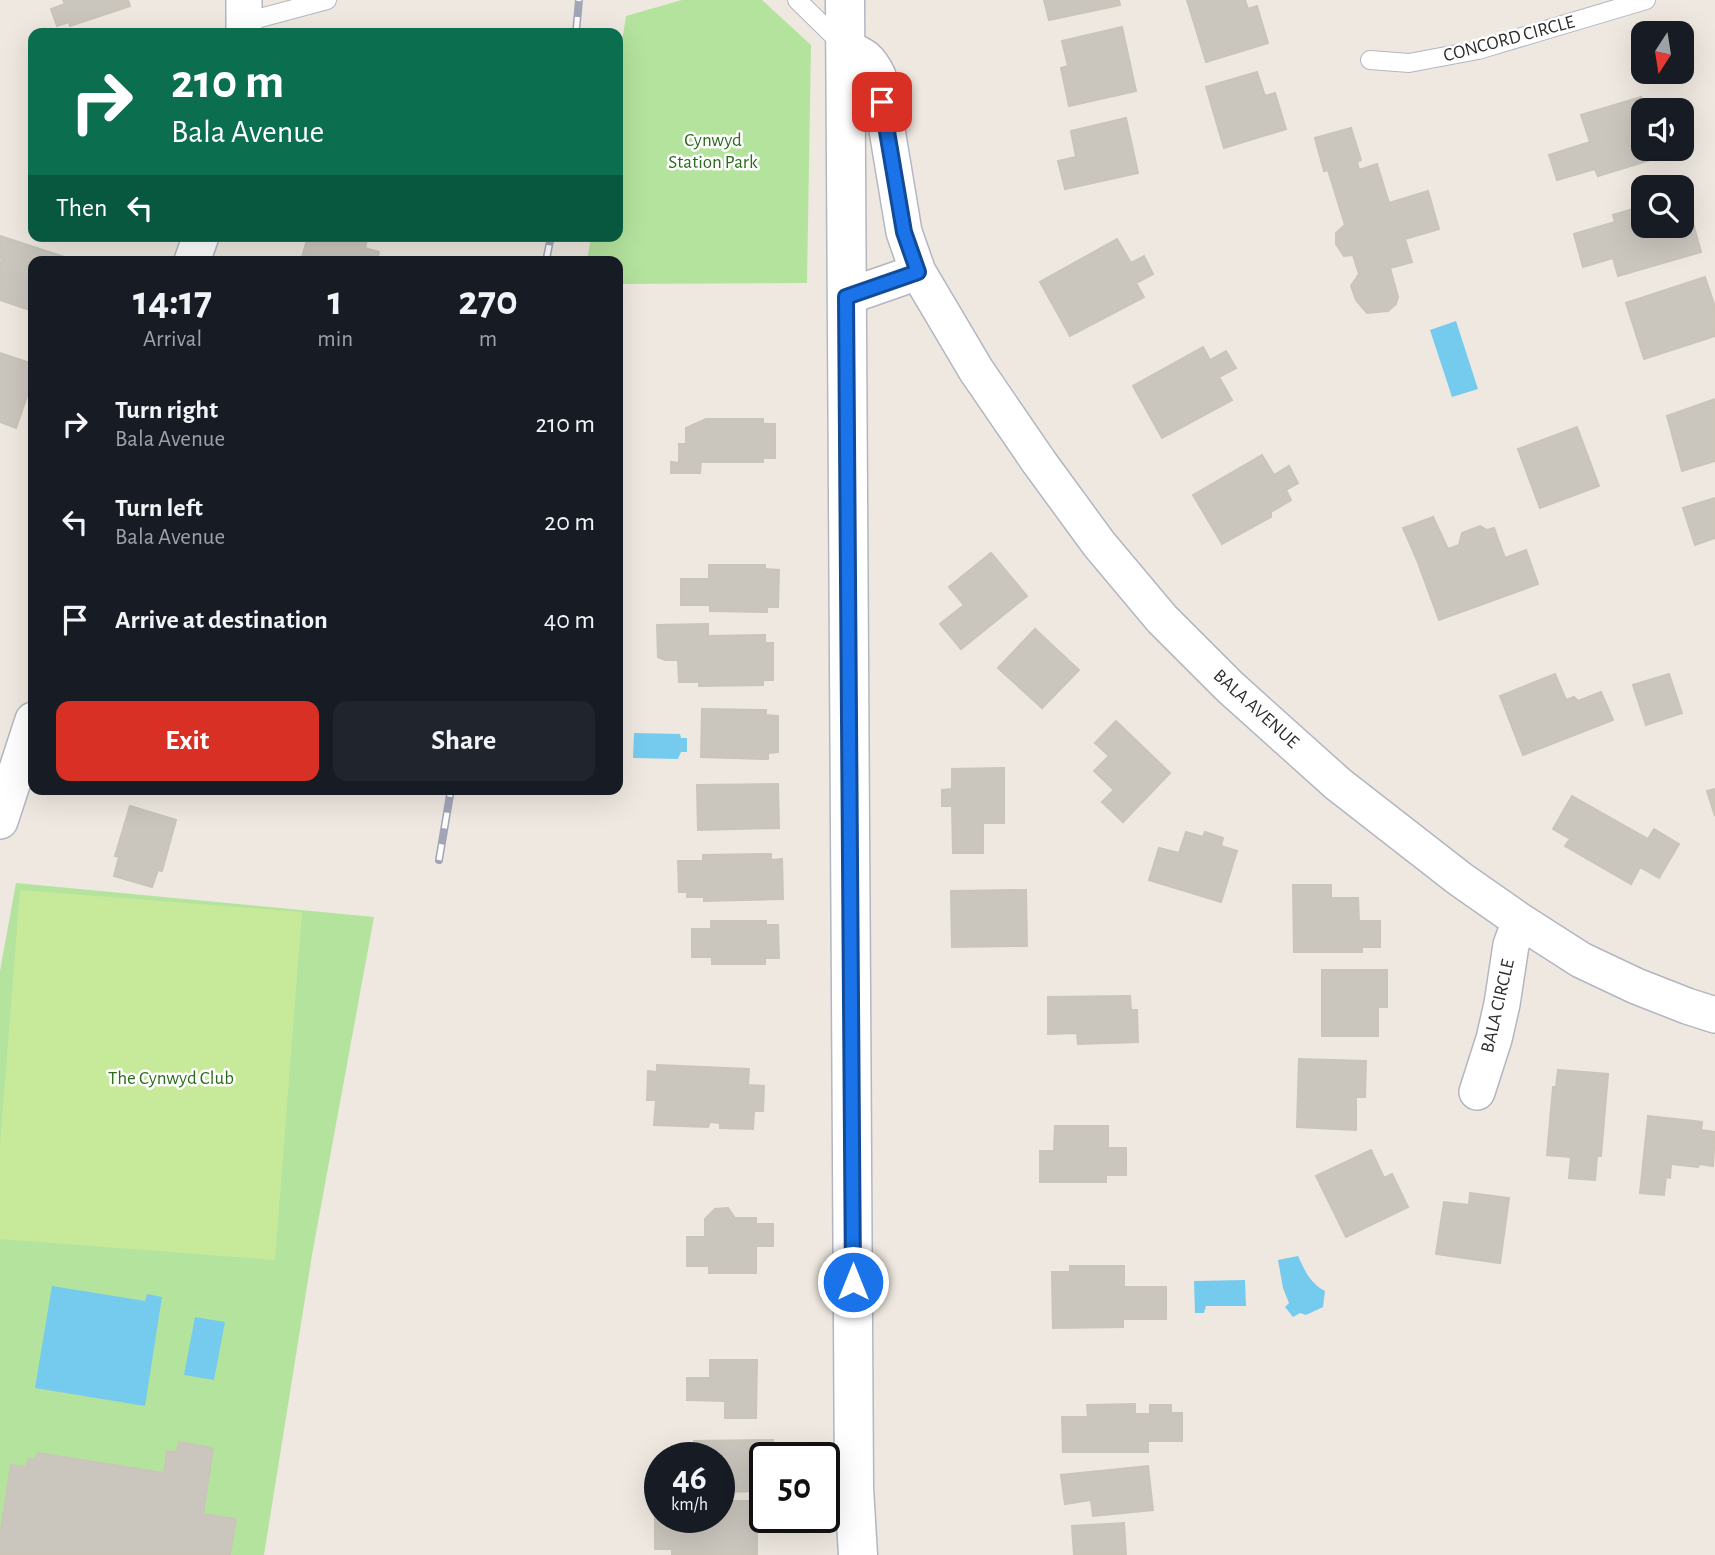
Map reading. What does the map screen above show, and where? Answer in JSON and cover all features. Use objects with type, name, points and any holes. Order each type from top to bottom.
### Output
[{"type":"main road","points":[[845,0],[853,1475],[858,1555]]},
{"type":"street","name":"BALA AVENUE","points":[[845,47],[864,56],[872,64],[877,76],[904,232],[918,272],[976,370],[1039,463],[1100,544],[1162,619],[1230,687],[1338,784],[1460,879],[1581,960],[1636,986],[1715,1014]]},
{"type":"street","points":[[846,297],[918,272]]},
{"type":"street","points":[[0,821],[28,735]]},
{"type":"street","name":"BALA CIRCLE","points":[[1477,1092],[1494,1039],[1511,945],[1520,921]]},
{"type":"lane","points":[[244,19],[327,0]]},
{"type":"lane","points":[[797,0],[845,47]]},
{"type":"lane","name":"CONCORD CIRCLE","points":[[1370,60],[1409,63],[1478,50],[1646,0]]},
{"type":"green space","name":"Cynwyd Station Park","points":[[682,0],[762,0],[811,45],[807,283],[623,284],[623,256],[588,256],[590,242],[623,242],[623,35],[626,16]]},
{"type":"green space","name":"The Cynwyd Club","points":[[16,883],[374,917],[312,1255],[264,1555],[0,1555],[0,971]]},
{"type":"green space","points":[[20,890],[302,912],[275,1260],[0,1239],[0,1145]]},
{"type":"water","points":[[1456,321],[1478,389],[1452,397],[1430,330]]},
{"type":"water","points":[[634,733],[680,734],[681,738],[687,738],[687,752],[681,752],[678,759],[633,758]]},
{"type":"water","points":[[1298,1256],[1312,1280],[1325,1291],[1323,1307],[1306,1315],[1300,1313],[1293,1317],[1285,1307],[1289,1303],[1278,1260]]},
{"type":"water","points":[[1245,1280],[1246,1306],[1206,1306],[1204,1313],[1195,1313],[1194,1281]]},
{"type":"water","points":[[52,1286],[145,1301],[147,1294],[162,1297],[145,1406],[35,1388]]},
{"type":"water","points":[[195,1317],[225,1322],[214,1380],[184,1375]]},
{"type":"building","points":[[63,0],[128,0],[130,6],[70,26],[69,22],[57,26],[51,9],[65,4]]},
{"type":"building","points":[[1044,0],[1119,0],[1120,5],[1049,20]]},
{"type":"building","points":[[1187,0],[1245,0],[1248,9],[1257,6],[1268,43],[1206,62]]},
{"type":"building","points":[[1122,27],[1136,91],[1069,106],[1061,68],[1068,66],[1062,41]]},
{"type":"building","points":[[1257,72],[1265,96],[1275,93],[1286,129],[1224,148],[1206,87]]},
{"type":"building","points":[[1631,100],[1631,161],[1647,161],[1598,176],[1595,169],[1557,180],[1549,155],[1590,142],[1581,115]]},
{"type":"building","points":[[1126,118],[1138,173],[1065,189],[1058,161],[1076,157],[1071,131]]},
{"type":"building","points":[[1351,128],[1361,160],[1357,162],[1359,170],[1377,164],[1389,203],[1428,191],[1439,229],[1405,239],[1412,262],[1390,268],[1398,297],[1396,304],[1388,311],[1367,313],[1356,300],[1351,286],[1359,274],[1353,255],[1344,256],[1336,244],[1336,233],[1345,225],[1328,170],[1324,171],[1315,138]]},
{"type":"building","points":[[1631,210],[1631,238],[1694,238],[1694,227],[1701,252],[1618,276],[1613,258],[1583,267],[1574,234],[1615,222],[1613,215]]},
{"type":"building","points":[[0,236],[62,256],[28,256],[28,309],[0,300]]},
{"type":"building","points":[[1117,239],[1131,263],[1144,256],[1153,274],[1136,283],[1144,297],[1070,336],[1040,282]]},
{"type":"building","points":[[306,242],[366,242],[365,248],[379,252],[378,256],[302,256]]},
{"type":"building","points":[[1705,277],[1715,307],[1715,336],[1644,359],[1626,303]]},
{"type":"building","points":[[1203,347],[1210,360],[1226,351],[1236,368],[1219,377],[1232,400],[1162,438],[1133,386]]},
{"type":"building","points":[[0,353],[28,362],[28,393],[16,428],[0,422]]},
{"type":"building","points":[[1715,399],[1715,461],[1682,471],[1667,416]]},
{"type":"building","points":[[706,419],[763,419],[763,424],[775,424],[775,458],[763,458],[763,462],[701,462],[700,473],[671,473],[671,462],[679,463],[679,444],[686,444],[686,428]]},
{"type":"building","points":[[1577,427],[1599,486],[1540,508],[1518,449]]},
{"type":"building","points":[[1262,455],[1274,475],[1289,466],[1298,483],[1286,490],[1291,500],[1271,512],[1271,517],[1222,544],[1193,495]]},
{"type":"building","points":[[1715,498],[1715,538],[1695,545],[1683,508]]},
{"type":"building","points":[[1433,517],[1448,549],[1459,545],[1462,533],[1480,526],[1487,530],[1494,528],[1505,558],[1526,550],[1538,584],[1439,620],[1403,528]]},
{"type":"building","points":[[991,553],[1027,596],[961,649],[940,624],[964,605],[949,587]]},
{"type":"building","points":[[709,565],[765,565],[765,569],[779,570],[778,607],[767,607],[767,612],[710,611],[710,605],[681,605],[681,579],[709,579]]},
{"type":"building","points":[[708,624],[708,636],[765,635],[765,643],[773,643],[773,680],[763,680],[763,685],[699,686],[699,682],[679,682],[678,660],[658,657],[657,625]]},
{"type":"building","points":[[1035,629],[1079,670],[1042,708],[998,668]]},
{"type":"building","points":[[1555,674],[1566,700],[1574,697],[1578,701],[1601,692],[1613,720],[1523,755],[1500,696]]},
{"type":"building","points":[[1669,674],[1682,713],[1646,725],[1633,685]]},
{"type":"building","points":[[702,709],[766,710],[766,715],[778,716],[778,752],[768,753],[768,759],[701,757]]},
{"type":"building","points":[[1116,721],[1170,773],[1123,822],[1102,802],[1114,790],[1094,771],[1109,756],[1095,743]]},
{"type":"building","points":[[1004,768],[1004,823],[983,823],[983,853],[953,853],[952,806],[942,806],[942,790],[952,789],[952,769]]},
{"type":"building","points":[[778,784],[779,828],[698,830],[697,785]]},
{"type":"building","points":[[1715,789],[1715,816],[1707,791]]},
{"type":"building","points":[[1572,796],[1648,839],[1654,829],[1679,844],[1659,878],[1640,867],[1631,884],[1565,846],[1570,839],[1553,829]]},
{"type":"building","points":[[130,806],[176,820],[162,871],[158,870],[152,887],[114,876],[119,857],[115,856]]},
{"type":"building","points":[[1186,832],[1203,837],[1205,832],[1223,838],[1221,846],[1237,851],[1221,902],[1149,880],[1159,848],[1179,853]]},
{"type":"building","points":[[771,854],[771,860],[782,859],[783,899],[704,901],[704,897],[687,897],[687,892],[679,892],[678,861],[703,861],[703,855]]},
{"type":"building","points":[[1293,885],[1331,885],[1331,898],[1358,898],[1359,921],[1380,921],[1380,947],[1362,947],[1362,952],[1294,952]]},
{"type":"building","points":[[1026,890],[1027,946],[952,947],[951,891]]},
{"type":"building","points":[[711,921],[766,921],[766,925],[778,925],[779,958],[765,958],[765,964],[712,964],[712,957],[692,957],[692,929],[711,929]]},
{"type":"building","points":[[1322,970],[1387,970],[1387,1007],[1378,1007],[1378,1036],[1322,1036]]},
{"type":"building","points":[[1130,996],[1131,1010],[1137,1010],[1138,1042],[1078,1044],[1077,1033],[1048,1034],[1048,997]]},
{"type":"building","points":[[1299,1059],[1366,1061],[1365,1097],[1356,1097],[1356,1130],[1297,1127]]},
{"type":"building","points":[[657,1065],[749,1069],[748,1085],[764,1086],[763,1111],[754,1111],[753,1129],[720,1128],[720,1123],[710,1122],[708,1127],[654,1125],[656,1100],[647,1100],[648,1071],[657,1072]]},
{"type":"building","points":[[1558,1070],[1608,1074],[1601,1156],[1597,1156],[1595,1180],[1569,1178],[1571,1157],[1547,1155],[1553,1087],[1556,1087]]},
{"type":"building","points":[[1648,1116],[1702,1122],[1701,1130],[1715,1132],[1713,1166],[1671,1164],[1670,1178],[1666,1177],[1664,1195],[1640,1193]]},
{"type":"building","points":[[1055,1126],[1108,1126],[1108,1148],[1126,1148],[1126,1175],[1106,1175],[1106,1182],[1040,1182],[1040,1151],[1054,1151]]},
{"type":"building","points":[[1371,1150],[1384,1178],[1392,1174],[1408,1207],[1346,1237],[1316,1176]]},
{"type":"building","points":[[1470,1193],[1509,1198],[1500,1263],[1436,1254],[1444,1202],[1469,1205]]},
{"type":"building","points":[[728,1208],[735,1218],[756,1218],[756,1224],[773,1224],[773,1246],[756,1246],[756,1273],[709,1273],[709,1266],[687,1266],[687,1237],[705,1237],[705,1219],[715,1209]]},
{"type":"building","points":[[1070,1266],[1124,1266],[1124,1287],[1166,1287],[1166,1319],[1123,1319],[1123,1327],[1053,1328],[1052,1272],[1070,1272]]},
{"type":"building","points":[[710,1360],[757,1360],[756,1418],[725,1418],[725,1401],[687,1400],[687,1378],[710,1378]]},
{"type":"building","points":[[1135,1404],[1135,1414],[1150,1414],[1150,1405],[1171,1405],[1171,1413],[1182,1413],[1182,1441],[1148,1441],[1148,1452],[1063,1452],[1062,1417],[1088,1417],[1087,1405]]},
{"type":"building","points":[[694,1441],[773,1442],[749,1442],[749,1491],[735,1492],[735,1442]]},
{"type":"building","points":[[179,1442],[213,1448],[203,1514],[236,1519],[230,1555],[0,1555],[0,1536],[11,1465],[27,1467],[28,1459],[35,1460],[38,1453],[164,1473],[167,1451],[177,1452]]},
{"type":"building","points":[[1148,1466],[1153,1510],[1093,1516],[1091,1500],[1065,1504],[1061,1475]]},
{"type":"building","points":[[735,1501],[749,1501],[749,1533],[757,1533],[757,1555],[672,1555],[672,1549],[655,1549],[655,1533],[735,1533]]},
{"type":"building","points":[[1124,1523],[1126,1555],[1074,1555],[1072,1526]]},
{"type":"railway","points":[[576,28],[579,0]]},
{"type":"railway","points":[[547,256],[550,242]]},
{"type":"railway","points":[[439,860],[450,795]]},
{"type":"route","points":[[853,1282],[846,297],[918,272],[904,232],[882,102]]}]
